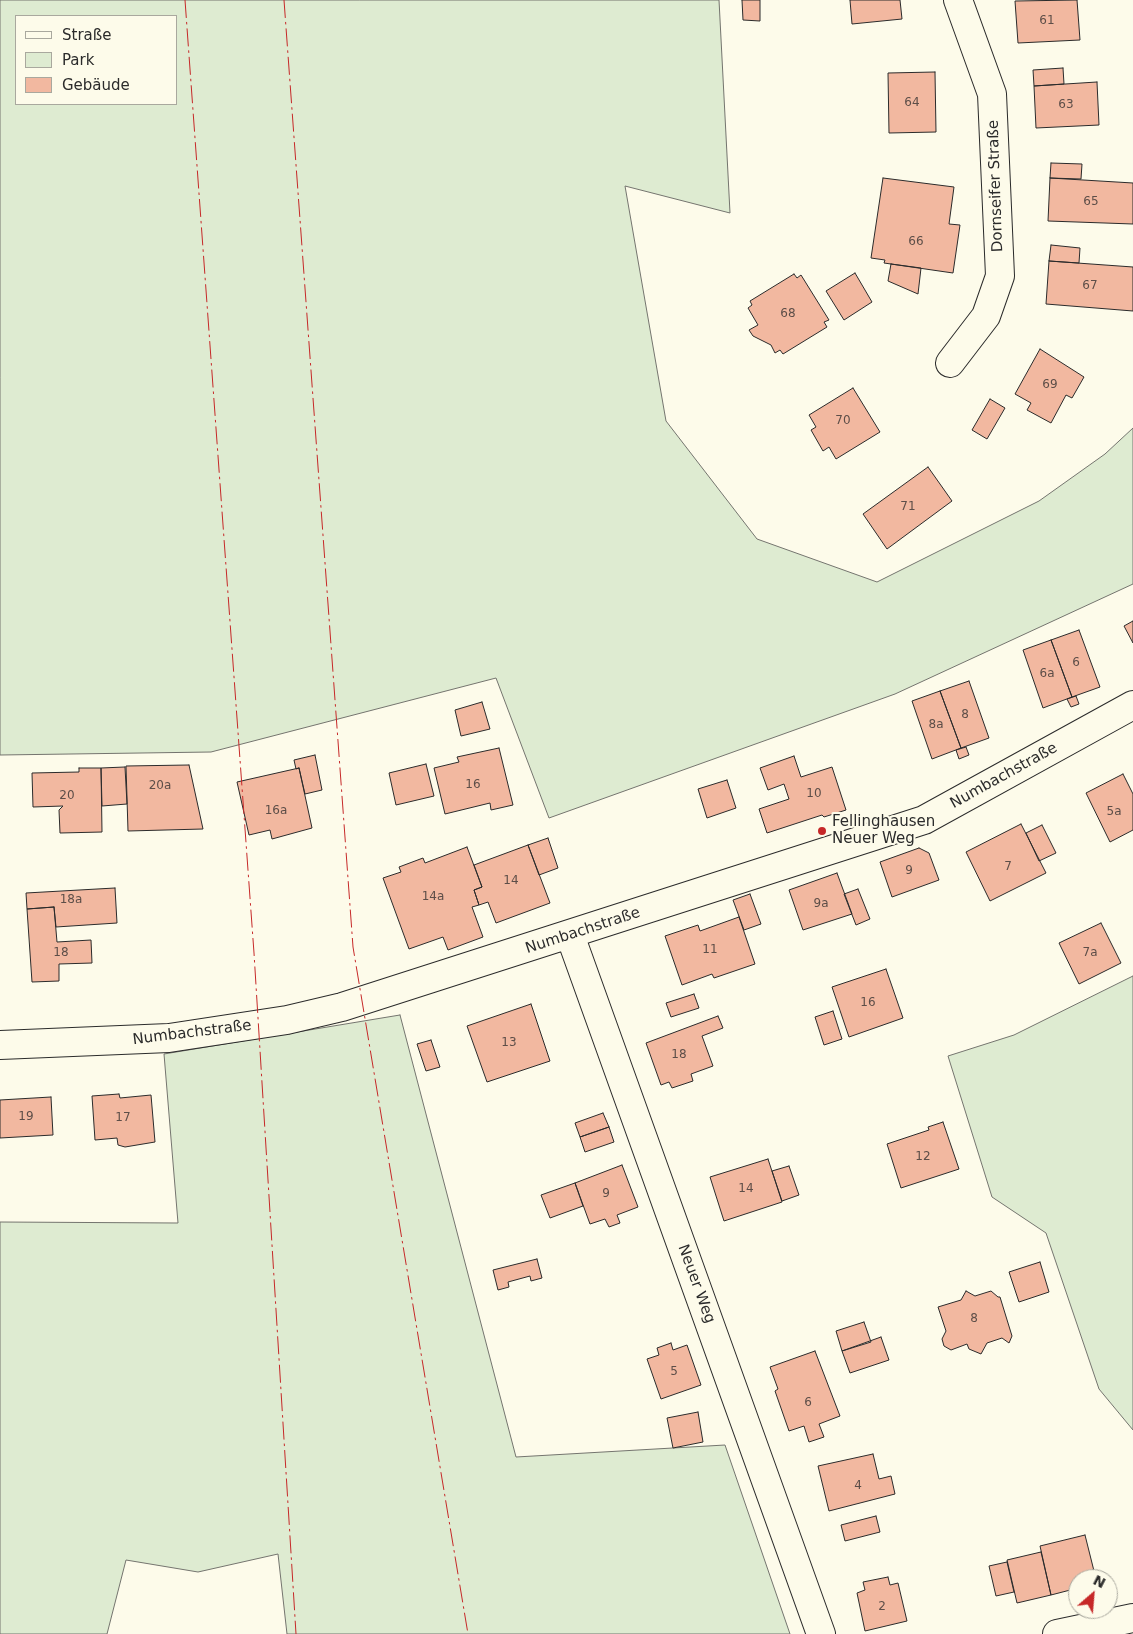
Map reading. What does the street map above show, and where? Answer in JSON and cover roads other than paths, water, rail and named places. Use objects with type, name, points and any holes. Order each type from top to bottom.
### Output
[{"type":"street","name":"Dornseifer Straße","points":[[950,363],[986,316],[1000,276],[992,94],[958,0]]},
{"type":"street","name":"Numbachstraße","points":[[0,1045],[169,1038],[287,1020],[342,1007],[924,820],[1133,705]]},
{"type":"street","name":"Neuer Weg","points":[[570,935],[821,1634]]},
{"type":"street","points":[[1057,1634],[1133,1618]]},
{"type":"place","name":"Fellinghausen Neuer Weg","points":[[822,831]]}]
